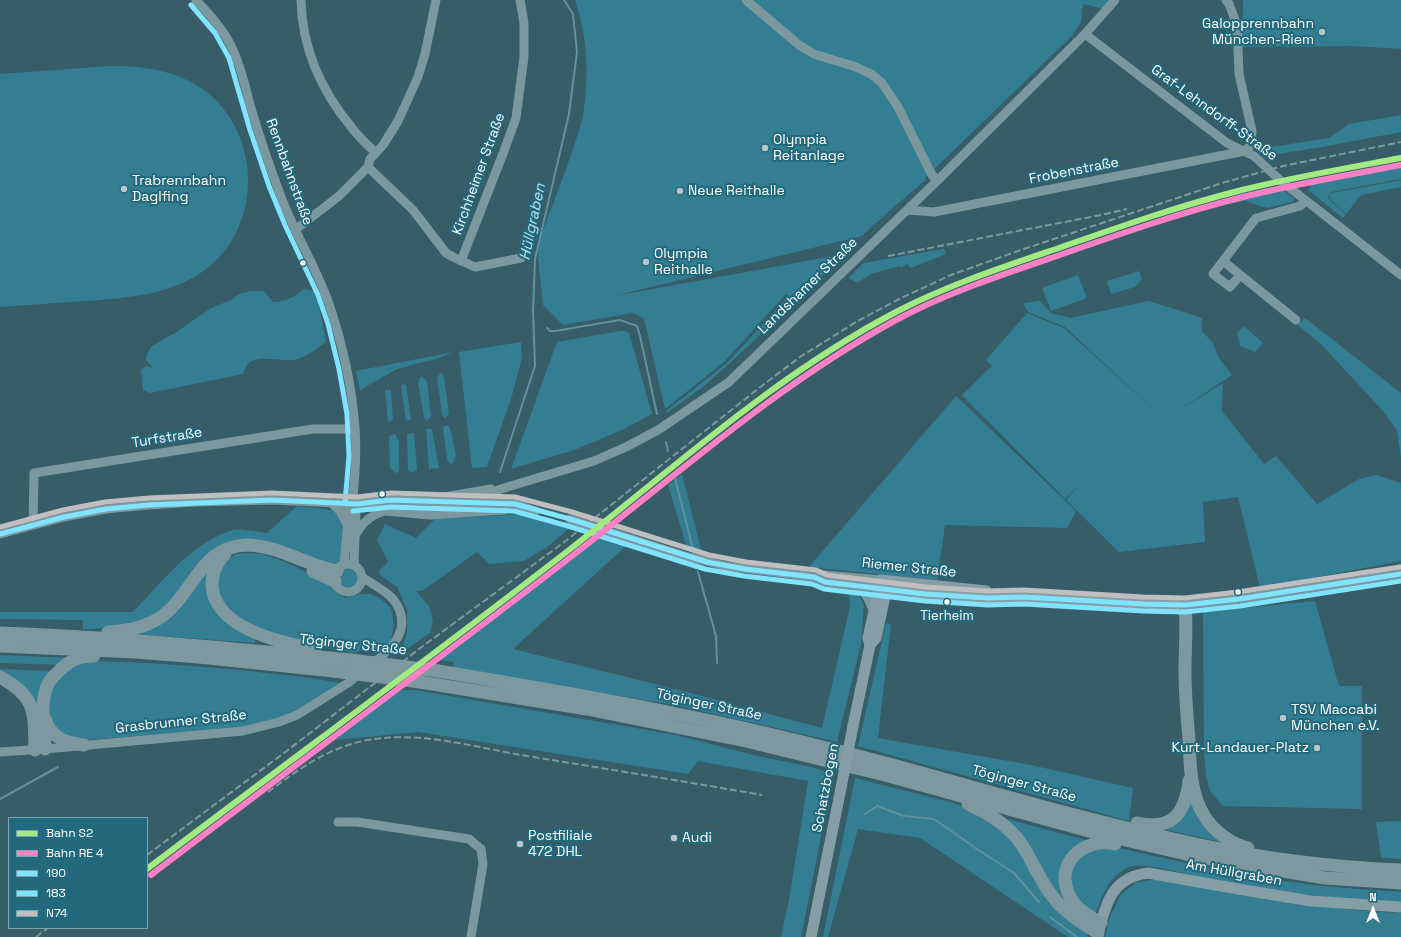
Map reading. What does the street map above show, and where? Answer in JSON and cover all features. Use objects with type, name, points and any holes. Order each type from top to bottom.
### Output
[{"type":"highway","points":[[78,637],[96,632],[119,632],[130,630],[146,625],[157,619],[173,606],[215,554],[234,547],[246,545],[263,547],[338,572]]},
{"type":"highway","points":[[234,547],[222,557],[212,575],[214,596],[217,603],[227,615],[235,622],[256,632],[302,647],[344,654],[351,660]]},
{"type":"highway","points":[[1098,821],[1113,819],[1149,826],[1162,824],[1177,815],[1185,804],[1190,773],[1185,672],[1187,637],[1181,605]]},
{"type":"highway","name":"Töginger Straße","points":[[0,634],[78,637],[199,645],[351,660],[438,671],[674,713],[792,739],[1098,821],[1200,845],[1268,858],[1326,865],[1401,870]]},
{"type":"highway","name":"Töginger Straße","points":[[0,646],[135,652],[334,671],[420,682],[587,709],[746,741],[885,775],[1100,834],[1184,854],[1325,878],[1401,883]]},
{"type":"highway","points":[[40,750],[44,718],[44,698],[48,684],[53,677],[67,663],[82,656],[114,657],[135,652]]},
{"type":"highway","points":[[0,677],[20,692],[30,704],[40,750]]},
{"type":"highway","points":[[44,718],[49,728],[57,736],[70,743],[84,745]]},
{"type":"highway","points":[[1190,773],[1199,804],[1204,816],[1212,826],[1223,836],[1241,847],[1258,851],[1268,858]]},
{"type":"highway","points":[[921,786],[929,793],[961,801],[980,809],[1000,822],[1016,838],[1054,898],[1070,914],[1098,931]]},
{"type":"highway","points":[[1098,931],[1089,916],[1076,906],[1069,894],[1066,882],[1066,870],[1070,860],[1078,852],[1086,846],[1099,843],[1111,843],[1165,855],[1184,854]]},
{"type":"main road","name":"Riemer Straße","points":[[883,585],[925,594],[988,598],[1024,597],[1181,605]]},
{"type":"main road","name":"Schatzbogen","points":[[811,937],[870,645],[868,638],[873,610],[883,585]]},
{"type":"main road","name":"Schatzbogen","points":[[870,645],[876,638],[883,585]]},
{"type":"main road","name":"Am Hüllgraben","points":[[1098,931],[1108,898],[1120,884],[1132,876],[1148,873],[1311,901],[1401,907]]},
{"type":"street","name":"Rennbahnstraße","points":[[196,0],[224,34],[232,47],[238,62],[258,132],[286,210],[310,260],[330,307],[345,361],[355,428],[356,510],[354,565]]},
{"type":"street","points":[[301,0],[305,35],[314,67],[338,111],[352,130],[375,152]]},
{"type":"street","points":[[295,230],[339,196],[368,167],[370,159],[383,145],[398,121],[418,77],[425,54],[436,0]]},
{"type":"street","name":"Kirchheimer Straße","points":[[461,262],[516,118],[524,57],[524,23],[520,0]]},
{"type":"street","points":[[746,0],[799,45],[814,54],[856,66],[871,74],[882,83],[898,107],[932,175],[938,180]]},
{"type":"street","name":"Landshamer Straße","points":[[430,515],[504,488],[594,461],[626,447],[678,418],[729,382],[908,210],[1085,34],[1115,0]]},
{"type":"street","points":[[1226,0],[1237,25],[1239,74],[1252,132],[1251,146],[1245,151]]},
{"type":"street","name":"Graf-Lehndorff-Straße","points":[[1085,34],[1227,143],[1254,156],[1306,201],[1401,275]]},
{"type":"street","name":"Frobenstraße","points":[[908,210],[934,212],[1245,151]]},
{"type":"street","points":[[368,167],[413,210],[446,253],[461,262],[475,267],[520,258]]},
{"type":"street","points":[[1240,275],[1230,287],[1213,274],[1256,218],[1300,206],[1306,201]]},
{"type":"street","points":[[1223,261],[1296,320]]},
{"type":"street","name":"Turfstraße","points":[[32,525],[34,473],[313,429],[355,428]]},
{"type":"street","name":"Landshamer Straße","points":[[424,501],[485,489],[504,488]]},
{"type":"street","points":[[0,534],[32,525],[92,512],[149,504],[272,500],[355,504],[385,511],[430,515],[500,510],[536,511],[515,504],[385,500],[355,504]]},
{"type":"street","points":[[330,502],[340,511],[347,524]]},
{"type":"street","name":"Rennbahnstraße","points":[[338,572],[349,509],[355,504]]},
{"type":"street","points":[[355,535],[361,525],[368,518],[385,511]]},
{"type":"street","name":"Riemer Straße","points":[[570,519],[685,556],[726,566],[814,577],[825,582],[854,585],[883,585]]},
{"type":"street","points":[[354,565],[360,570],[361,582],[352,591],[343,591],[336,585],[338,572],[354,565]]},
{"type":"street","name":"Riemer Straße","points":[[1181,605],[1256,597],[1401,574]]},
{"type":"street","name":"Riemer Straße","points":[[814,577],[825,575],[883,585]]},
{"type":"street","name":"Grasbrunner Straße","points":[[0,752],[40,750],[243,731],[279,722],[297,715],[348,682],[385,654],[394,645],[400,634],[402,623],[399,610],[393,600],[380,589],[361,582]]},
{"type":"street","points":[[854,585],[866,595],[873,610]]},
{"type":"street","points":[[338,822],[358,822],[469,839],[481,849],[482,864],[470,937]]},
{"type":"shaded area","name":"Olympia Reitanlage","points":[[575,0],[1110,0],[1104,9],[1083,4],[1081,22],[1072,36],[925,178],[926,180],[862,236],[614,296],[845,254],[729,364],[703,387],[667,413],[666,411],[727,363],[789,296],[786,294],[724,362],[665,409],[644,319],[633,313],[563,325],[543,305],[538,259],[539,241],[578,133],[586,94],[586,54],[582,27]]},
{"type":"shaded area","name":"Galopprennbahn München-Riem","points":[[1243,0],[1401,0],[1401,49],[1352,46],[1242,47]]},
{"type":"shaded area","name":"Trabrennbahn Daglfing","points":[[109,66],[150,69],[169,73],[189,81],[214,98],[232,121],[243,148],[248,176],[246,205],[236,233],[220,257],[196,276],[170,288],[128,297],[0,307],[0,74]]},
{"type":"shaded area","points":[[1401,115],[1401,132],[1266,156],[1265,148],[1329,138],[1349,124]]},
{"type":"shaded area","points":[[1378,167],[1380,170],[1401,167],[1401,179],[1331,192],[1328,198],[1346,215],[1343,218],[1307,189],[1311,188],[1308,184],[1302,185],[1303,181]]},
{"type":"shaded area","points":[[1401,180],[1401,187],[1361,195],[1346,214],[1329,198],[1331,193]]},
{"type":"shaded area","points":[[1279,187],[1294,198],[1293,202],[1267,208],[1245,201],[1227,204],[1226,198],[1265,188]]},
{"type":"shaded area","points":[[944,249],[946,254],[911,268],[907,264],[901,268],[899,266],[871,274],[857,283],[849,278],[863,263]]},
{"type":"shaded area","points":[[1139,271],[1142,279],[1135,287],[1111,294],[1107,281]]},
{"type":"shaded area","points":[[1078,275],[1087,298],[1051,311],[1042,288]]},
{"type":"shaded area","points":[[304,289],[314,291],[319,305],[326,342],[310,353],[293,360],[266,359],[252,361],[246,366],[243,374],[150,393],[143,390],[141,370],[146,366],[153,368],[146,360],[147,354],[152,346],[175,333],[211,308],[231,300],[239,294],[250,291],[264,291],[273,302],[290,298]]},
{"type":"shaded area","points":[[1040,301],[1051,313],[1070,318],[1149,301],[1202,318],[1202,331],[1213,343],[1219,358],[1232,375],[1178,411],[1223,383],[1222,411],[1264,464],[1276,456],[1317,504],[1359,479],[1376,475],[1401,483],[1401,561],[1260,588],[1238,497],[1203,502],[1205,542],[1119,552],[1066,500],[1080,484],[1065,499],[962,395],[992,366],[986,360],[1027,313],[1064,328],[1165,420],[1065,327],[1028,312],[1023,303]]},
{"type":"shaded area","points":[[1305,318],[1401,393],[1401,458],[1397,430],[1383,411],[1321,344],[1297,325]]},
{"type":"shaded area","points":[[1244,326],[1263,343],[1255,352],[1240,346],[1237,333]]},
{"type":"shaded area","points":[[620,331],[629,333],[652,414],[622,430],[577,449],[511,469],[557,342]]},
{"type":"shaded area","points":[[521,342],[522,358],[511,399],[487,467],[472,468],[459,352]]},
{"type":"shaded area","points":[[453,352],[439,358],[397,369],[360,390],[356,371]]},
{"type":"shaded area","points":[[441,373],[444,377],[449,414],[445,418],[442,415],[437,377]]},
{"type":"shaded area","points":[[421,376],[427,381],[431,417],[426,421],[418,383]]},
{"type":"shaded area","points":[[406,384],[411,420],[406,421],[401,385]]},
{"type":"shaded area","points":[[385,390],[391,390],[393,420],[388,422]]},
{"type":"shaded area","points":[[956,396],[1076,511],[1067,528],[945,525],[937,580],[809,567]]},
{"type":"shaded area","points":[[448,425],[451,431],[456,456],[452,465],[447,460],[443,427]]},
{"type":"shaded area","points":[[426,429],[432,429],[439,468],[429,469]]},
{"type":"shaded area","points":[[414,433],[417,469],[413,473],[408,470],[407,434]]},
{"type":"shaded area","points":[[395,434],[399,441],[399,472],[396,473],[390,468],[389,436]]},
{"type":"shaded area","points":[[682,474],[702,554],[688,551],[668,485]]},
{"type":"shaded area","points":[[297,506],[333,510],[345,523],[342,554],[338,564],[334,566],[327,566],[282,545],[238,540],[167,608],[154,618],[118,628],[83,629],[83,620],[0,619],[0,612],[133,612],[178,564],[204,543],[218,535],[233,530],[267,533]]},
{"type":"shaded area","points":[[525,514],[551,518],[572,526],[547,547],[524,561],[489,564],[477,552],[422,591],[416,591],[429,606],[433,621],[430,633],[401,653],[407,632],[407,610],[397,587],[380,575],[379,571],[388,562],[377,540],[385,524],[416,538],[435,519]]},
{"type":"shaded area","points":[[596,534],[626,546],[513,649],[667,687],[822,728],[850,607],[849,591],[855,592],[860,597],[864,605],[861,644],[837,742],[675,705],[453,668],[454,662],[436,660]]},
{"type":"shaded area","points":[[236,554],[262,554],[286,562],[330,584],[339,595],[346,598],[360,594],[370,594],[381,599],[391,608],[394,625],[391,640],[380,652],[361,649],[357,653],[308,645],[252,628],[221,604],[215,587],[217,572],[225,562]]},
{"type":"shaded area","points":[[214,560],[219,616],[239,631],[255,637],[255,643],[136,634]]},
{"type":"shaded area","points":[[348,568],[355,571],[358,578],[355,585],[348,588],[341,585],[338,578],[341,571]]},
{"type":"shaded area","name":"TSV Maccabi München e.V.","points":[[1315,601],[1338,683],[1340,686],[1362,686],[1362,809],[1223,806],[1210,791],[1206,776],[1204,750],[1203,612]]},
{"type":"shaded area","points":[[886,623],[891,624],[878,738],[1031,765],[1133,788],[1129,821],[858,746]]},
{"type":"shaded area","points":[[0,655],[73,658],[60,665],[0,663]]},
{"type":"shaded area","points":[[89,661],[152,663],[216,668],[289,675],[340,683],[305,706],[271,722],[232,729],[71,741],[61,736],[48,714],[48,705],[53,685],[64,671]]},
{"type":"shaded area","points":[[0,669],[53,671],[39,711],[0,674]]},
{"type":"shaded area","points":[[391,690],[415,690],[676,735],[753,755],[832,773],[801,937],[781,937],[789,900],[808,781],[698,761],[688,774],[418,732],[336,740]]},
{"type":"shaded area","points":[[855,778],[950,802],[971,809],[994,823],[1011,839],[1085,929],[1088,937],[1068,937],[920,838],[858,829],[828,937],[823,937]]},
{"type":"shaded area","points":[[1191,791],[1225,843],[1159,828]]},
{"type":"shaded area","points":[[1000,817],[1089,841],[1073,852],[1069,908]]},
{"type":"shaded area","points":[[1401,821],[1401,859],[1381,858],[1376,822]]},
{"type":"shaded area","points":[[1110,846],[1170,860],[1251,876],[1320,885],[1401,892],[1401,903],[1324,897],[1273,890],[1160,868],[1133,866],[1120,872],[1110,882],[1103,894],[1095,915],[1093,915],[1070,890],[1071,867],[1086,850]]},
{"type":"shaded area","points":[[1159,879],[1310,905],[1401,913],[1401,937],[1105,937],[1109,919],[1121,894],[1137,882]]},
{"type":"waterway","name":"Hüllgraben","points":[[500,472],[535,366],[533,311],[535,259],[569,114],[577,52],[573,14],[564,0]]},
{"type":"waterway","points":[[547,328],[550,331],[555,331],[620,320],[637,326],[657,414]]},
{"type":"waterway","points":[[666,442],[668,451]]},
{"type":"waterway","points":[[675,478],[694,553]]},
{"type":"waterway","points":[[698,572],[716,636],[717,663]]},
{"type":"waterway","name":"Hüllgraben","points":[[0,799],[58,767]]},
{"type":"waterway","points":[[865,814],[877,806],[904,816],[934,819],[1014,873],[1039,902]]},
{"type":"waterway","points":[[1050,917],[1077,937]]},
{"type":"railway","points":[[148,854],[284,753],[423,646],[563,543],[800,357],[856,322],[899,299],[951,275],[1015,252],[1222,183],[1283,166],[1401,142]]},
{"type":"railway","points":[[888,256],[1127,209]]},
{"type":"railway","points":[[268,792],[303,767],[327,753],[354,743],[368,740],[407,737],[426,738],[464,744],[521,755],[762,795]]},
{"type":"railway","points":[[36,937],[47,929]]},
{"type":"rail line","name":"S2","points":[[148,868],[517,590],[687,455],[768,393],[809,364],[896,312],[973,278],[1194,203],[1262,185],[1401,158]]},
{"type":"transit line","name":"183","points":[[191,5],[215,33],[229,58],[250,130],[269,186],[285,225],[318,295],[328,324],[339,369],[347,414],[349,456],[345,503]]},
{"type":"transit line","points":[[151,875],[520,596],[771,400],[854,344],[898,319],[974,285],[1172,217],[1263,192],[1401,165]]},
{"type":"transit line","name":"N74","points":[[0,527],[63,510],[105,502],[149,498],[272,493],[357,497],[391,493],[515,497],[572,512],[709,555],[746,562],[816,570],[827,575],[926,587],[988,591],[1024,590],[1185,598],[1238,592],[1400,567]]},
{"type":"transit line","name":"190","points":[[0,534],[64,517],[106,509],[149,505],[272,500],[357,504],[391,500],[515,504],[570,519],[707,562],[745,569],[814,577],[825,582],[925,594],[988,598],[1024,597],[1185,605],[1239,599],[1401,574]]},
{"type":"transit line","name":"183","points":[[353,511],[391,507],[514,511],[568,526],[705,569],[744,576],[812,584],[824,589],[925,601],[988,605],[1024,604],[1185,612],[1240,606],[1401,581]]},
{"type":"place","name":"Galopprennbahn München-Riem","points":[[1322,32]]},
{"type":"place","name":"Olympia Reitanlage","points":[[765,148]]},
{"type":"place","name":"Trabrennbahn Daglfing","points":[[124,189]]},
{"type":"place","name":"Neue Reithalle","points":[[680,191]]},
{"type":"place","name":"Olympia Reithalle","points":[[646,262]]},
{"type":"place","name":"Tierheim","points":[[947,602]]},
{"type":"place","name":"TSV Maccabi München e.V.","points":[[1283,718]]},
{"type":"place","name":"Kurt-Landauer-Platz","points":[[1317,748]]},
{"type":"place","name":"Audi","points":[[674,838]]},
{"type":"place","name":"Postfiliale 472 DHL","points":[[520,844]]}]
